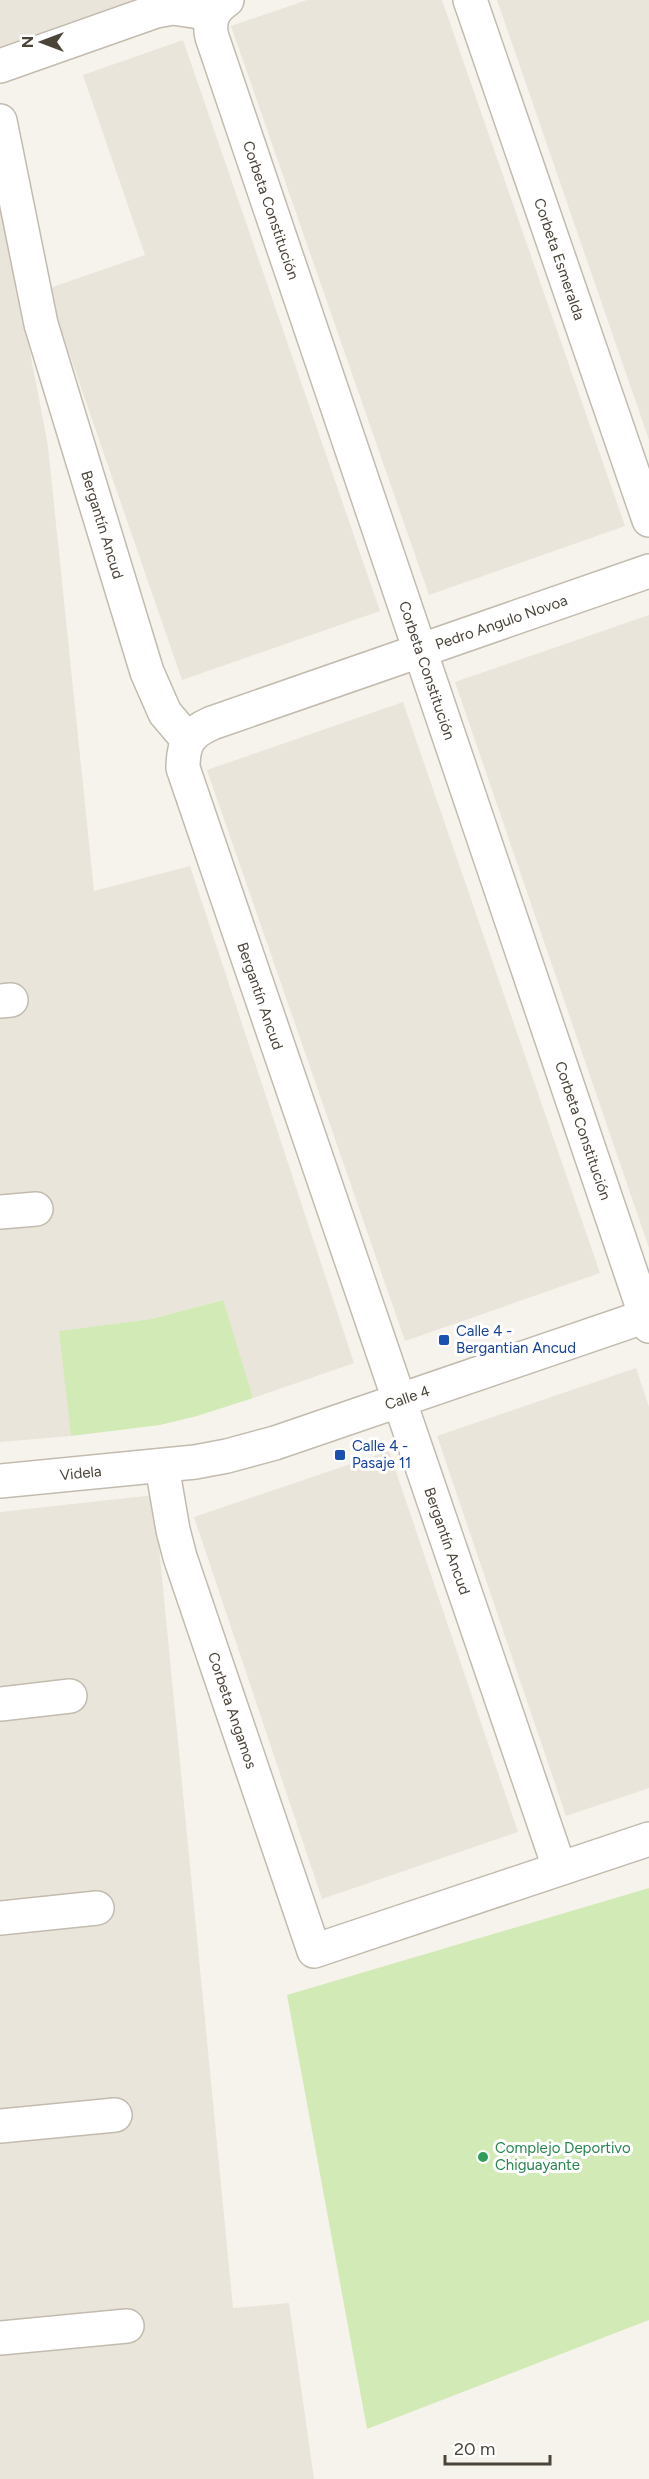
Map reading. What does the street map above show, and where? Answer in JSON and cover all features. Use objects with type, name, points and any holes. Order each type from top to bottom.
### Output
[{"type":"street","name":"Corbeta Esmeralda","points":[[470,0],[649,520]]},
{"type":"street","points":[[0,66],[156,11],[173,8],[220,7]]},
{"type":"street","name":"Corbeta Constitución","points":[[220,7],[210,29],[212,37],[648,1320]]},
{"type":"street","name":"Bergantín Ancud","points":[[0,121],[31,279],[51,363],[147,672],[165,713],[188,740],[183,753],[183,768],[559,1867]]},
{"type":"street","name":"Pedro Angulo Novoa","points":[[188,740],[197,729],[212,723],[649,572]]},
{"type":"street","points":[[0,1212],[36,1209]]},
{"type":"street","name":"Calle 4","points":[[162,1466],[227,1456],[275,1443],[648,1320]]},
{"type":"street","name":"Videla","points":[[0,1481],[162,1466]]},
{"type":"street","name":"Corbeta Angamos","points":[[162,1466],[180,1557],[314,1951],[559,1867]]},
{"type":"street","points":[[0,1704],[70,1696]]},
{"type":"street","points":[[559,1867],[649,1839]]},
{"type":"street","points":[[0,1918],[97,1908]]},
{"type":"street","points":[[0,2127],[115,2115]]},
{"type":"street","points":[[0,2338],[127,2326]]},
{"type":"shaded area","points":[[0,0],[149,0],[0,52]]},
{"type":"shaded area","points":[[307,0],[442,0],[625,526],[429,595],[231,26]]},
{"type":"shaded area","points":[[497,0],[649,0],[649,440]]},
{"type":"shaded area","points":[[183,40],[380,611],[182,680],[47,289],[145,255],[83,75]]},
{"type":"shaded area","points":[[0,194],[48,446],[94,891],[190,866],[354,1363],[253,1398],[222,1300],[151,1319],[60,1331],[71,1436],[0,1442]]},
{"type":"shaded area","points":[[649,615],[649,1248],[455,682]]},
{"type":"shaded area","points":[[403,702],[600,1273],[405,1341],[207,770]]},
{"type":"shaded area","points":[[636,1368],[649,1407],[649,1788],[566,1816],[437,1436]]},
{"type":"shaded area","points":[[389,1451],[518,1832],[322,1899],[194,1517]]},
{"type":"shaded area","points":[[154,1495],[233,2308],[289,2303],[314,2479],[0,2479],[0,1512]]},
{"type":"green space","points":[[223,1300],[253,1398],[160,1425],[71,1436],[59,1331],[151,1319]]},
{"type":"green space","name":"Complejo Deportivo Chiguayante","points":[[649,1888],[649,2320],[367,2429],[287,1995]]},
{"type":"place","name":"Calle 4 - Bergantian Ancud","points":[[444,1340]]},
{"type":"place","name":"Calle 4 - Pasaje 11","points":[[340,1455]]},
{"type":"place","name":"Complejo Deportivo Chiguayante","points":[[483,2157]]}]
